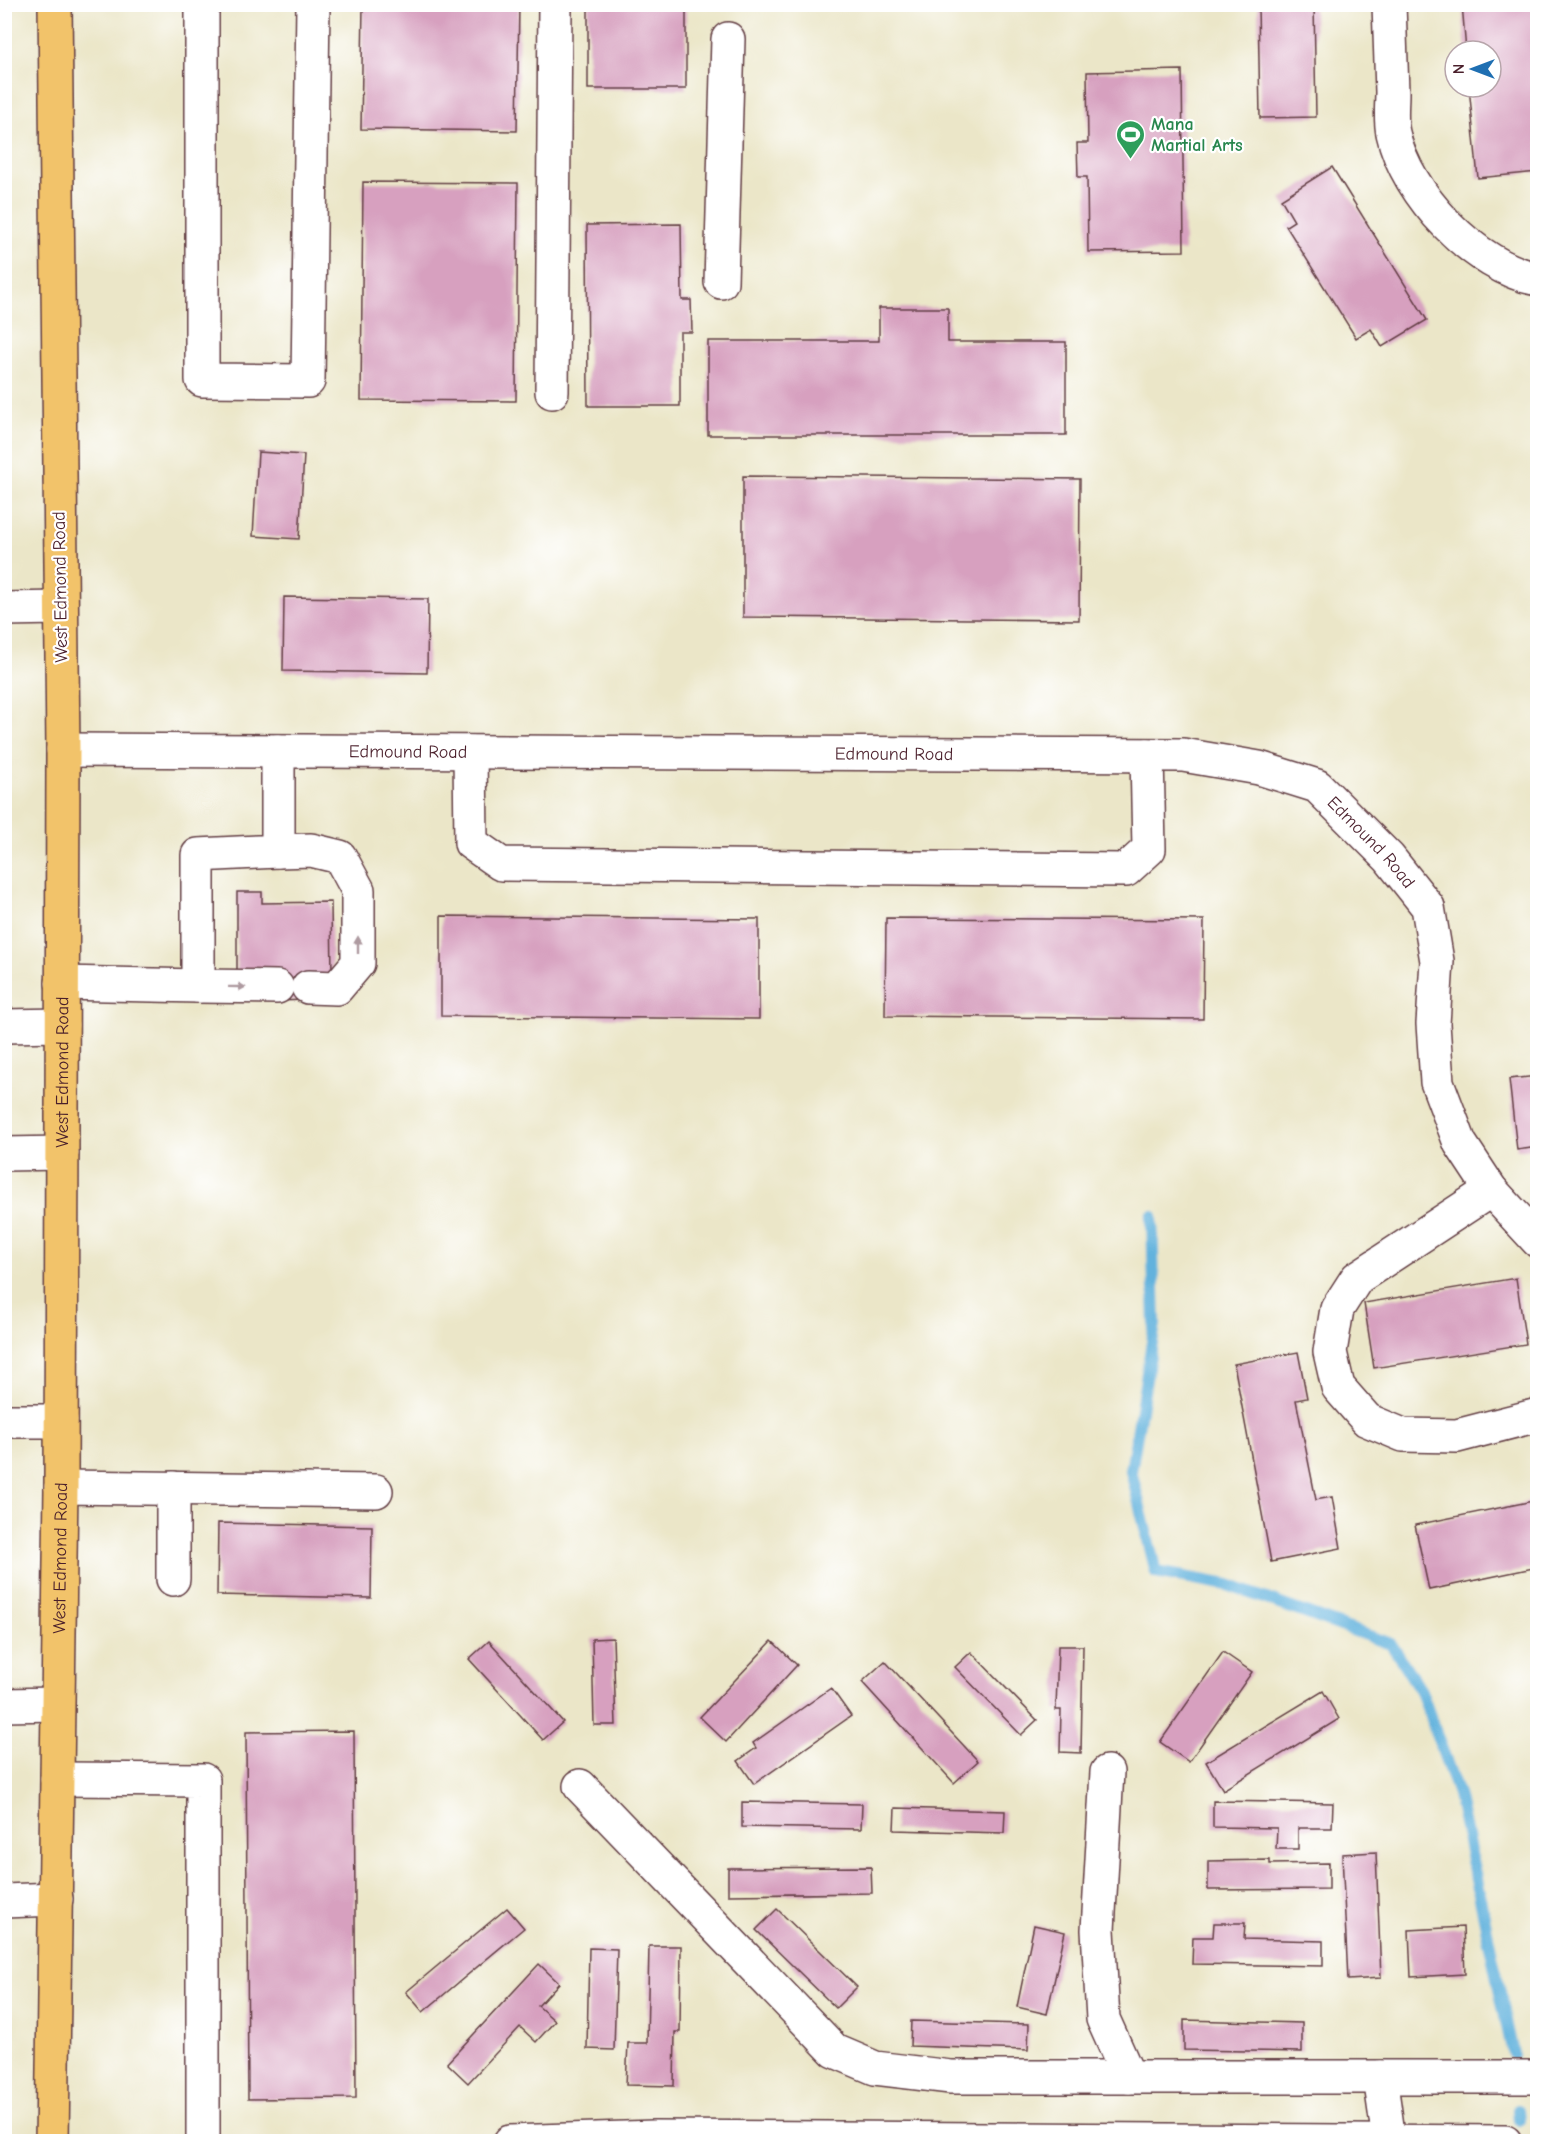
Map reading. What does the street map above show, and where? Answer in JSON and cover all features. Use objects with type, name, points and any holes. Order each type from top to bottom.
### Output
[{"type":"main road","name":"West Edmond Road","points":[[52,2142],[61,1487],[63,750],[55,4]]},
{"type":"street","points":[[202,4],[202,380],[308,381],[313,4]]},
{"type":"street","points":[[552,392],[555,4]]},
{"type":"street","points":[[1389,4],[1393,132],[1410,178],[1445,225],[1483,255],[1522,276],[1538,279]]},
{"type":"street","points":[[721,282],[728,39]]},
{"type":"street","points":[[4,609],[60,608]]},
{"type":"street","name":"Edmound Road","points":[[63,750],[1183,755],[1259,768],[1317,786],[1389,858],[1428,907],[1437,961],[1433,1024],[1437,1082],[1460,1143],[1491,1190],[1538,1241]]},
{"type":"street","points":[[278,751],[278,852]]},
{"type":"street","points":[[470,752],[471,843],[501,864],[1126,870],[1149,849],[1147,755]]},
{"type":"street","points":[[62,983],[198,986],[336,988],[358,963],[358,890],[340,857],[311,850],[198,855],[198,986]]},
{"type":"street","points":[[4,1026],[62,1025]]},
{"type":"street","points":[[4,1154],[62,1153]]},
{"type":"street","points":[[1491,1190],[1357,1278],[1337,1308],[1330,1352],[1338,1387],[1367,1420],[1403,1436],[1457,1436],[1538,1415]]},
{"type":"street","points":[[4,1421],[61,1421]]},
{"type":"street","points":[[61,1487],[376,1491]]},
{"type":"street","points":[[173,1488],[173,1579]]},
{"type":"street","points":[[4,1705],[57,1704]]},
{"type":"street","points":[[1107,1772],[1098,1930],[1102,2019],[1129,2077]]},
{"type":"street","points":[[57,1779],[203,1780],[203,2142]]},
{"type":"street","points":[[580,1786],[835,2051],[875,2068],[951,2077],[1538,2077]]},
{"type":"street","points":[[4,1901],[56,1899]]},
{"type":"street","points":[[1380,2077],[1389,2140]]},
{"type":"street","points":[[510,2142],[654,2139],[1505,2142]]},
{"type":"building","points":[[363,4],[519,4],[517,131],[361,129]]},
{"type":"building","points":[[588,4],[686,4],[686,89],[588,89]]},
{"type":"building","points":[[1258,4],[1314,4],[1316,117],[1260,118]]},
{"type":"building","points":[[1462,4],[1538,4],[1538,172],[1478,178],[1470,99],[1503,99],[1503,39],[1465,39]]},
{"type":"building","name":"Mana Martial Arts","points":[[1182,70],[1184,251],[1088,252],[1087,177],[1078,177],[1077,143],[1088,143],[1087,72]]},
{"type":"building","points":[[1332,167],[1427,320],[1382,347],[1371,329],[1356,338],[1286,226],[1294,221],[1281,199]]},
{"type":"building","points":[[363,182],[518,183],[516,401],[361,400]]},
{"type":"building","points":[[681,224],[682,300],[691,300],[692,332],[680,332],[680,406],[588,406],[587,225]]},
{"type":"building","points":[[879,308],[948,308],[948,342],[1066,342],[1066,435],[708,435],[708,341],[879,341]]},
{"type":"building","points":[[258,452],[304,455],[299,539],[253,536]]},
{"type":"building","points":[[743,476],[1080,479],[1079,620],[743,617]]},
{"type":"building","points":[[284,597],[428,599],[427,673],[283,671]]},
{"type":"building","points":[[237,892],[262,892],[262,903],[331,902],[332,977],[306,1000],[278,1001],[237,976]]},
{"type":"building","points":[[441,916],[759,919],[759,1019],[441,1016]]},
{"type":"building","points":[[886,918],[1204,920],[1203,1019],[885,1016]]},
{"type":"building","points":[[1538,1076],[1538,1147],[1517,1150],[1509,1079]]},
{"type":"building","points":[[1516,1278],[1526,1344],[1374,1368],[1364,1303]]},
{"type":"building","points":[[1298,1352],[1307,1398],[1296,1400],[1316,1500],[1332,1497],[1341,1548],[1271,1562],[1234,1364]]},
{"type":"building","points":[[1538,1500],[1538,1567],[1429,1590],[1415,1525]]},
{"type":"building","points":[[218,1523],[372,1526],[371,1598],[217,1595]]},
{"type":"building","points":[[613,1638],[616,1725],[594,1725],[592,1639]]},
{"type":"building","points":[[489,1641],[563,1722],[543,1740],[469,1659]]},
{"type":"building","points":[[772,1641],[797,1665],[726,1742],[700,1717]]},
{"type":"building","points":[[1058,1646],[1083,1646],[1081,1753],[1060,1752],[1061,1710],[1056,1710]]},
{"type":"building","points":[[971,1652],[1037,1720],[1021,1735],[955,1667]]},
{"type":"building","points":[[1223,1652],[1252,1672],[1189,1762],[1160,1742]]},
{"type":"building","points":[[885,1661],[978,1761],[954,1783],[862,1682]]},
{"type":"building","points":[[831,1688],[851,1716],[754,1784],[738,1761],[756,1748],[753,1743]]},
{"type":"building","points":[[1323,1691],[1339,1719],[1223,1790],[1206,1762]]},
{"type":"building","points":[[354,1731],[356,2098],[248,2099],[246,1732]]},
{"type":"building","points":[[1213,1801],[1333,1803],[1332,1828],[1298,1828],[1298,1849],[1276,1849],[1277,1828],[1213,1827]]},
{"type":"building","points":[[742,1802],[862,1804],[861,1829],[742,1827]]},
{"type":"building","points":[[895,1808],[1005,1811],[1004,1833],[894,1830]]},
{"type":"building","points":[[1376,1852],[1381,1978],[1348,1980],[1342,1854]]},
{"type":"building","points":[[1270,1860],[1270,1864],[1329,1863],[1329,1889],[1208,1890],[1208,1861]]},
{"type":"building","points":[[871,1867],[872,1893],[728,1895],[728,1868]]},
{"type":"building","points":[[507,1908],[524,1928],[423,2012],[406,1992]]},
{"type":"building","points":[[777,1909],[857,1987],[836,2008],[756,1930]]},
{"type":"building","points":[[1214,1923],[1245,1923],[1244,1939],[1323,1941],[1323,1966],[1192,1964],[1193,1937],[1213,1937]]},
{"type":"building","points":[[1034,1925],[1065,1932],[1047,2014],[1017,2007]]},
{"type":"building","points":[[1463,1927],[1465,1974],[1411,1977],[1409,1930]]},
{"type":"building","points":[[649,1946],[681,1946],[680,2032],[675,2032],[674,2086],[626,2085],[628,2043],[647,2043]]},
{"type":"building","points":[[589,1948],[617,1949],[614,2050],[587,2049]]},
{"type":"building","points":[[539,1964],[559,1983],[538,2006],[555,2021],[536,2042],[520,2027],[468,2083],[447,2063]]},
{"type":"building","points":[[1184,2020],[1302,2023],[1302,2052],[1184,2050]]},
{"type":"building","points":[[911,2021],[1029,2024],[1028,2050],[910,2046]]},
{"type":"waterway","points":[[1152,1216],[1155,1324],[1131,1471],[1156,1572],[1228,1585],[1391,1644],[1421,1691],[1458,1794],[1513,2054]]},
{"type":"waterway","points":[[1518,2110],[1519,2120]]},
{"type":"place","name":"Mana Martial Arts","points":[[1130,160]]}]
